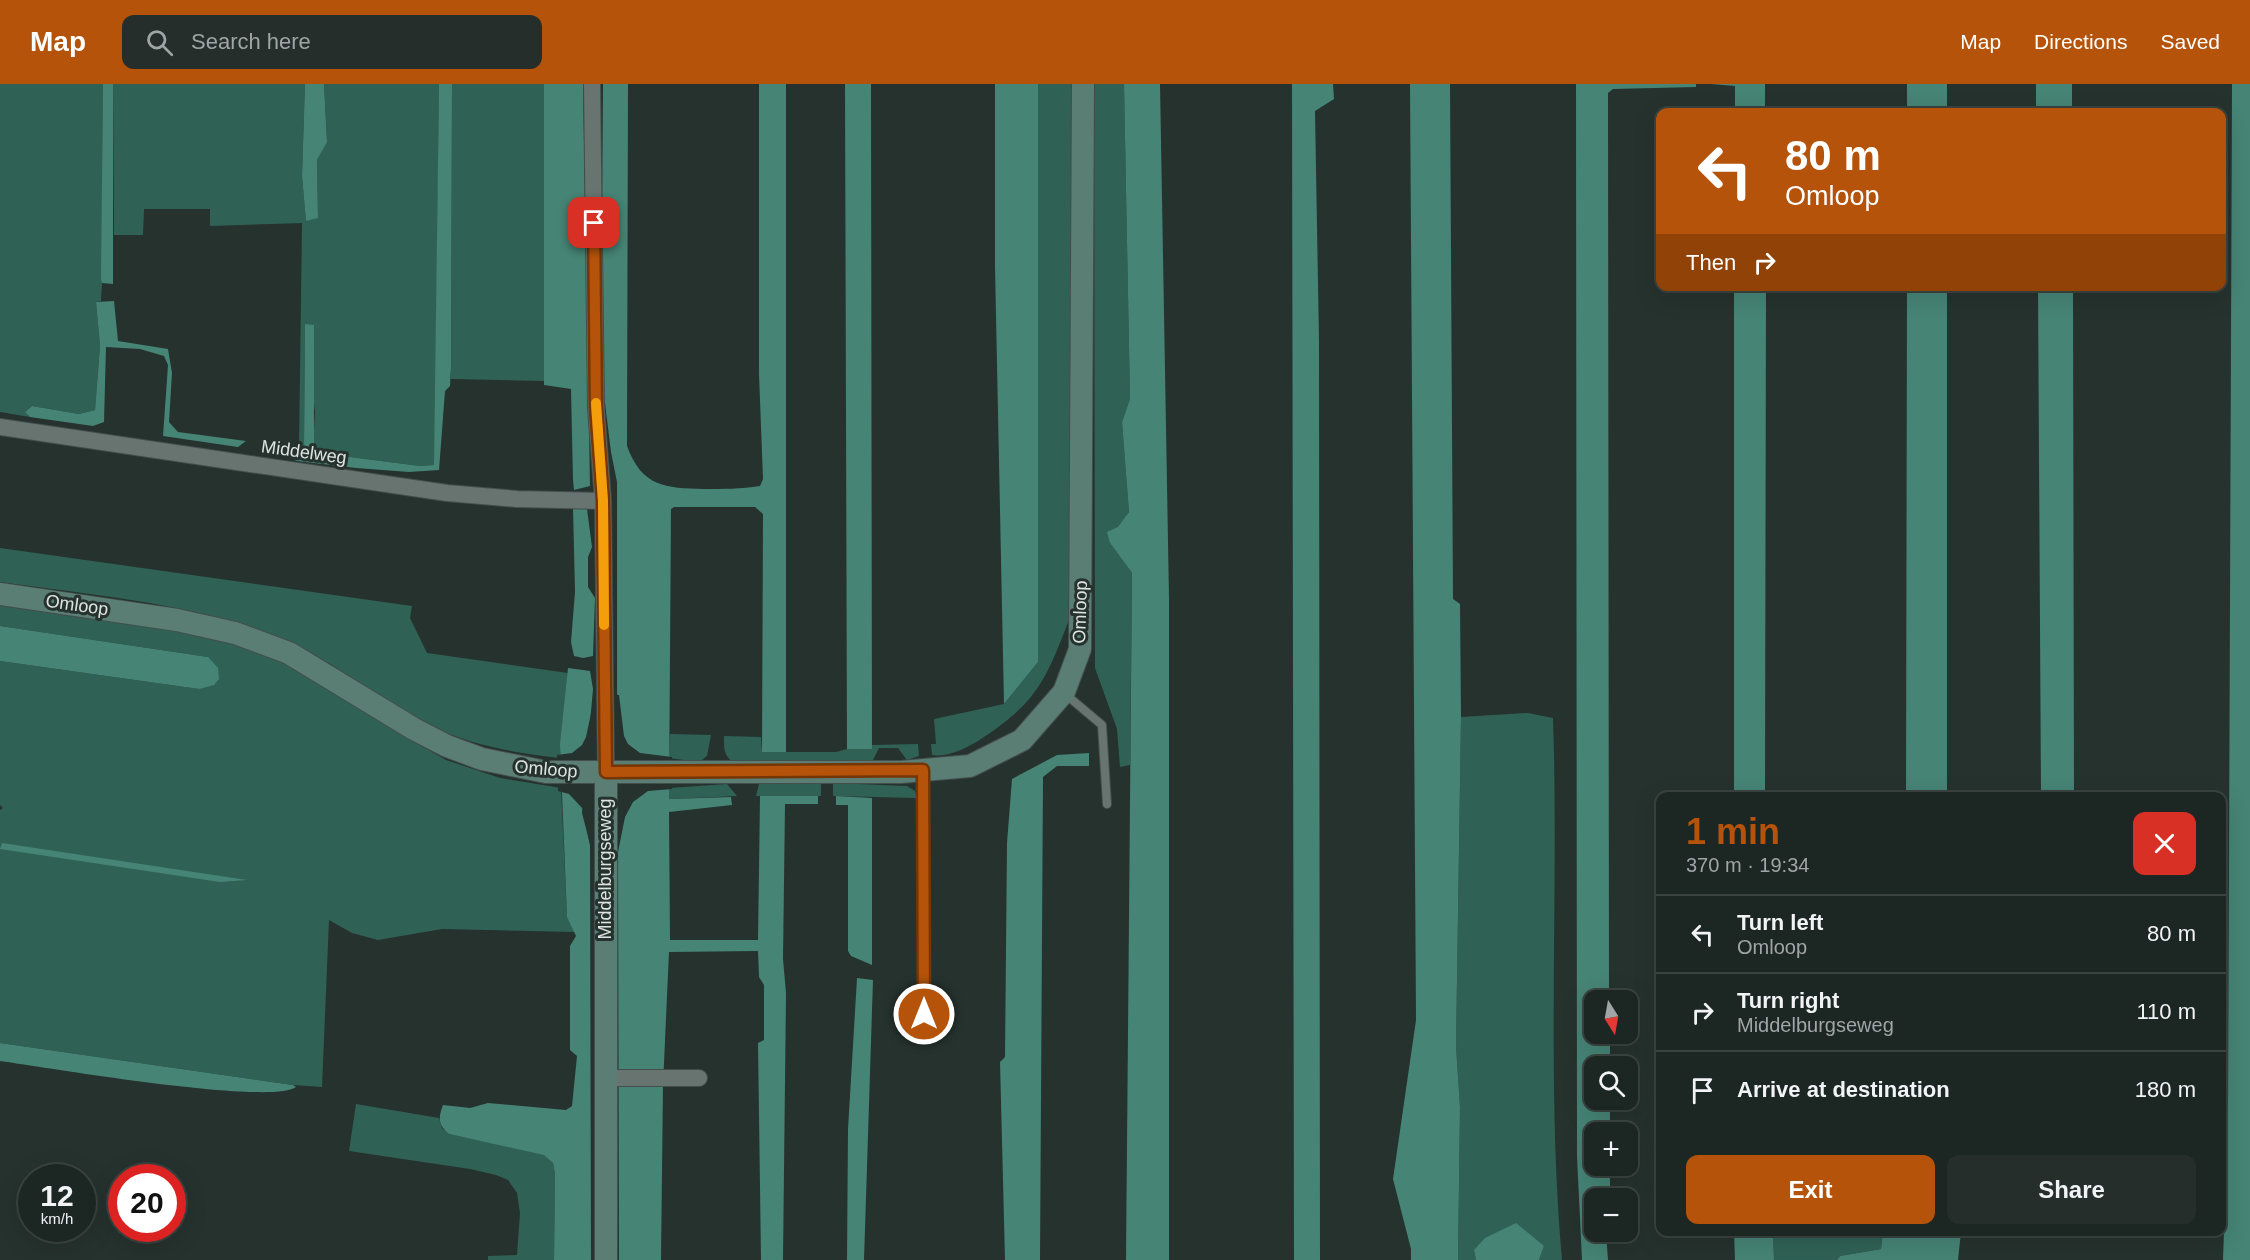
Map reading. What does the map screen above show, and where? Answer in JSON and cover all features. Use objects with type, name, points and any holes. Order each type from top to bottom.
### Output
[{"type":"street","name":"Middelburgseweg","points":[[592,84],[596,408],[603,501],[606,1260]]},
{"type":"street","name":"Omloop","points":[[0,594],[177,620],[235,633],[290,653],[414,729],[447,746],[482,759],[546,772],[923,770],[970,766],[1023,740],[1064,692],[1080,649],[1083,84]]},
{"type":"street","name":"Middelweg","points":[[0,427],[447,493],[517,500],[603,501]]},
{"type":"street","points":[[606,1078],[699,1078]]},
{"type":"lane","points":[[1064,692],[1102,725],[1107,804]]},
{"type":"lane","points":[[923,770],[924,1036]]},
{"type":"shaded area","points":[[0,84],[103,84],[102,283],[101,301],[96,302],[100,346],[95,410],[79,414],[32,406],[25,412],[30,417],[0,412]]},
{"type":"shaded area","points":[[103,84],[113,84],[113,284],[102,283],[101,278]]},
{"type":"shaded area","points":[[113,84],[305,84],[302,176],[306,221],[318,217],[317,160],[327,141],[324,84],[439,84],[435,465],[420,466],[319,453],[313,447],[315,412],[305,325],[304,449],[299,448],[302,223],[210,226],[210,209],[144,209],[143,235],[114,235]]},
{"type":"shaded area","points":[[305,84],[324,84],[327,142],[317,160],[318,218],[306,221],[302,176]]},
{"type":"shaded area","points":[[439,84],[452,84],[451,368],[450,386],[445,391],[439,470],[409,472],[297,461],[279,453],[280,446],[304,449],[305,324],[314,325],[314,447],[319,453],[420,466],[434,465]]},
{"type":"shaded area","points":[[452,84],[544,84],[544,381],[451,379]]},
{"type":"shaded area","points":[[544,84],[583,84],[590,486],[574,490],[571,389],[544,385]]},
{"type":"shaded area","points":[[603,84],[628,84],[627,446],[640,470],[656,482],[678,488],[704,489],[760,486],[763,479],[759,374],[759,84],[786,84],[786,752],[762,752],[763,514],[755,507],[674,507],[671,509],[669,799],[731,797],[732,805],[669,812],[670,940],[758,940],[760,796],[818,796],[818,804],[785,804],[783,959],[786,993],[783,1260],[761,1260],[758,1043],[764,1040],[764,985],[759,977],[758,951],[669,952],[663,1085],[661,1260],[619,1260],[618,842],[627,809],[623,739],[617,693],[617,482],[601,371]]},
{"type":"shaded area","points":[[845,84],[871,84],[872,749],[847,749]]},
{"type":"shaded area","points":[[995,84],[1038,84],[1038,662],[1004,704],[995,267]]},
{"type":"shaded area","points":[[1038,84],[1072,84],[1071,615],[1048,671],[1040,685],[1018,711],[1003,724],[966,747],[945,755],[932,755],[931,744],[936,744],[934,719],[1004,704],[1038,662]]},
{"type":"shaded area","points":[[1094,84],[1124,84],[1130,399],[1122,422],[1129,512],[1110,543],[1132,573],[1130,765],[1120,767],[1117,729],[1095,668]]},
{"type":"shaded area","points":[[1124,84],[1160,84],[1169,598],[1169,1260],[1126,1260],[1132,573],[1110,543],[1107,532],[1118,527],[1129,512],[1122,422],[1130,399]]},
{"type":"shaded area","points":[[1292,84],[1333,84],[1334,99],[1315,111],[1319,341],[1320,1260],[1294,1260]]},
{"type":"shaded area","points":[[1410,84],[1450,84],[1453,599],[1460,604],[1461,717],[1456,1046],[1460,1107],[1458,1260],[1411,1260],[1411,1249],[1393,1179],[1416,1020]]},
{"type":"shaded area","points":[[1576,84],[1696,84],[1696,87],[1613,89],[1608,93],[1609,990],[1584,990],[1584,1044],[1610,1044],[1610,1056],[1584,1056],[1584,1110],[1610,1110],[1610,1122],[1584,1122],[1584,1176],[1610,1176],[1610,1188],[1584,1188],[1584,1242],[1607,1242],[1608,1260],[1582,1260],[1577,1157]]},
{"type":"shaded area","points":[[1711,84],[1765,84],[1765,108],[1735,108],[1735,86]]},
{"type":"shaded area","points":[[1907,84],[1947,84],[1947,108],[1907,108]]},
{"type":"shaded area","points":[[2036,84],[2072,84],[2072,108],[2036,108]]},
{"type":"shaded area","points":[[2232,84],[2250,84],[2250,1260],[2223,1260],[2224,1236],[2226,1236]]},
{"type":"shaded area","points":[[1734,291],[1766,291],[1765,792],[1734,792]]},
{"type":"shaded area","points":[[1907,291],[1947,291],[1947,792],[1906,792]]},
{"type":"shaded area","points":[[2038,291],[2073,291],[2074,792],[2041,792]]},
{"type":"shaded area","points":[[114,301],[118,341],[168,349],[172,373],[169,422],[178,432],[246,441],[238,447],[163,436],[168,365],[164,356],[140,349],[106,347],[104,422],[93,426],[30,417],[25,412],[32,406],[79,414],[95,410],[100,346],[96,302]]},
{"type":"shaded area","points":[[573,507],[587,509],[592,547],[588,557],[588,587],[595,598],[593,656],[583,658],[574,656],[571,642],[575,592]]},
{"type":"shaded area","points":[[0,548],[412,606],[410,618],[427,653],[568,673],[560,758],[495,748],[448,734],[415,718],[310,653],[257,630],[222,619],[149,603],[0,582]]},
{"type":"shaded area","points":[[0,603],[213,636],[259,651],[325,683],[389,727],[446,760],[500,778],[561,788],[567,917],[576,932],[442,929],[378,940],[352,933],[329,920],[322,1087],[293,1085],[0,1043],[0,810],[3,808],[0,805],[0,661],[199,689],[208,657],[0,626]]},
{"type":"shaded area","points":[[0,626],[208,657],[218,668],[219,679],[214,685],[199,689],[0,661]]},
{"type":"shaded area","points":[[568,668],[590,671],[593,689],[582,813],[590,844],[591,1260],[554,1260],[555,1174],[553,1163],[544,1155],[449,1134],[443,1128],[440,1118],[443,1105],[470,1108],[488,1103],[566,1110],[572,1106],[577,1056],[570,1050],[570,946],[576,936],[567,917],[560,744]]},
{"type":"shaded area","points":[[1528,713],[1553,718],[1555,1125],[1562,1260],[1539,1260],[1544,1246],[1474,1250],[1476,1260],[1458,1260],[1460,1107],[1456,1046],[1461,717]]},
{"type":"shaded area","points":[[670,734],[711,735],[707,756],[699,762],[669,758]]},
{"type":"shaded area","points":[[724,736],[761,737],[762,752],[836,752],[847,749],[872,749],[872,745],[918,744],[919,756],[907,760],[898,748],[879,748],[872,762],[735,763],[726,755]]},
{"type":"shaded area","points":[[1089,753],[1089,766],[1057,766],[1043,777],[1040,1260],[1005,1260],[1000,1062],[1005,1057],[1007,843],[1012,779],[1057,755]]},
{"type":"shaded area","points":[[833,783],[907,786],[915,791],[919,803],[915,798],[833,796]]},
{"type":"shaded area","points":[[727,784],[737,796],[669,799],[669,788]]},
{"type":"shaded area","points":[[759,784],[821,784],[821,796],[756,796]]},
{"type":"shaded area","points":[[836,796],[872,798],[872,965],[851,956],[848,951],[848,805],[836,805]]},
{"type":"shaded area","points":[[2,843],[247,880],[220,882],[0,849]]},
{"type":"shaded area","points":[[857,978],[873,980],[864,1260],[847,1260],[848,1129]]},
{"type":"shaded area","points":[[0,1043],[296,1087],[278,1092],[203,1089],[0,1061]]},
{"type":"shaded area","points":[[356,1104],[439,1118],[442,1128],[449,1134],[544,1154],[553,1163],[555,1174],[554,1260],[488,1260],[488,1256],[517,1255],[520,1213],[517,1193],[508,1180],[470,1169],[349,1151]]},
{"type":"shaded area","points":[[1516,1223],[1544,1246],[1539,1260],[1476,1260],[1474,1250],[1485,1238]]},
{"type":"shaded area","points":[[1734,1236],[1773,1236],[1774,1260],[1735,1260]]},
{"type":"shaded area","points":[[1773,1236],[1883,1236],[1881,1249],[1840,1256],[1837,1260],[1774,1260]]},
{"type":"shaded area","points":[[1883,1236],[1961,1236],[1958,1260],[1837,1260],[1840,1256],[1881,1249]]},
{"type":"pier","points":[[595,695],[585,813],[593,843],[592,856],[583,809],[569,794],[558,791],[557,755],[572,753],[582,745],[586,737]]},
{"type":"pier","points":[[615,695],[619,695],[624,736],[628,744],[640,753],[672,757],[672,789],[648,791],[633,802],[625,817],[617,857],[615,857],[615,841],[624,809],[623,744]]},
{"type":"slow traffic","points":[[596,403],[603,501],[604,625]]},
{"type":"route","points":[[594,223],[596,408],[603,501],[606,772],[901,772],[923,770],[924,1014]]}]
